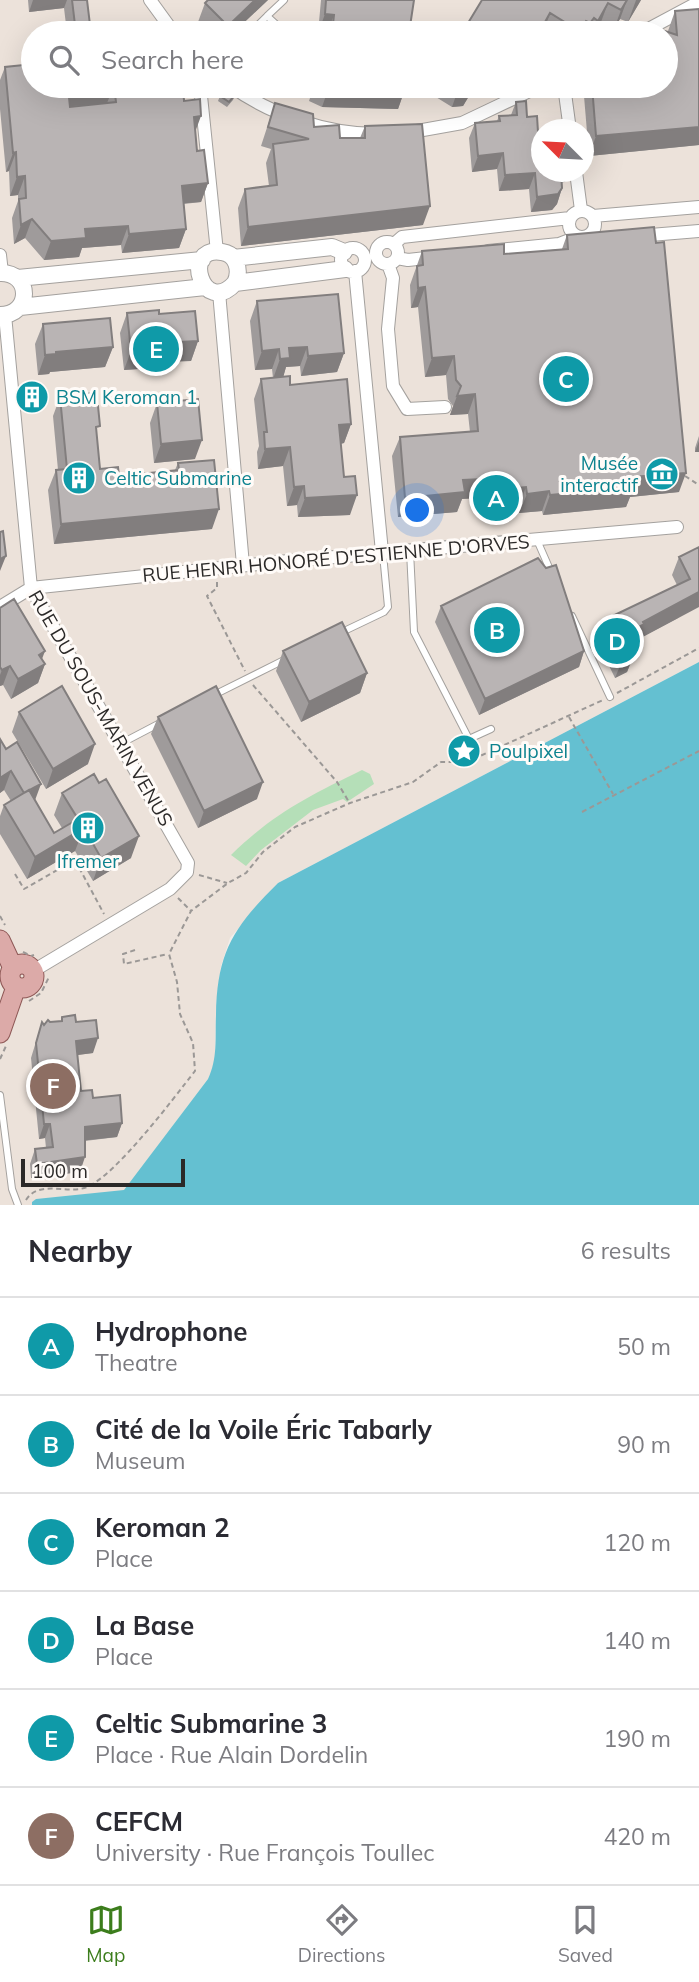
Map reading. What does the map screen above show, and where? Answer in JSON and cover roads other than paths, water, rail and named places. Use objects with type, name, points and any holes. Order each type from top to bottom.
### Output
[{"type":"main road","points":[[0,1033],[25,970],[3,933]]},
{"type":"street","points":[[150,0],[165,21]]},
{"type":"street","points":[[663,21],[699,2]]},
{"type":"street","points":[[201,98],[218,251]]},
{"type":"street","points":[[251,98],[266,107],[315,126],[373,134],[419,132],[462,123],[515,98]]},
{"type":"street","points":[[566,98],[568,119]]},
{"type":"street","points":[[469,253],[559,244],[583,236],[594,228],[581,215],[577,182]]},
{"type":"street","points":[[394,244],[402,237],[581,215],[699,207]]},
{"type":"street","points":[[581,215],[570,231],[583,236],[612,239],[699,231]]},
{"type":"street","points":[[355,269],[341,259],[352,251],[378,246],[384,242],[394,244],[398,250],[389,261]]},
{"type":"street","points":[[378,246],[376,256],[389,261]]},
{"type":"street","points":[[233,258],[332,247],[364,256],[355,269],[382,552]]},
{"type":"street","points":[[8,312],[212,289],[231,288],[239,270],[233,258],[218,251],[206,256],[198,271],[212,289],[243,565]]},
{"type":"street","points":[[0,255],[1,273],[18,278],[202,260]]},
{"type":"street","points":[[235,283],[444,256]]},
{"type":"street","points":[[389,261],[393,278],[388,329],[393,386],[407,409],[445,407]]},
{"type":"street","points":[[8,312],[24,296],[24,289],[18,278]]},
{"type":"street","name":"RUE DU SOUS-MARIN VENUS","points":[[8,312],[31,588],[186,857],[187,872],[170,889],[25,970]]},
{"type":"street","name":"RUE HENRI HONORÉ D'ESTIENNE D'ORVES","points":[[0,607],[31,588],[243,565],[677,527]]},
{"type":"lane","points":[[262,21],[284,0]]},
{"type":"lane","points":[[267,16],[272,21]]},
{"type":"lane","points":[[537,539],[554,579]]},
{"type":"lane","points":[[410,551],[414,632],[469,739],[491,729]]},
{"type":"lane","points":[[332,637],[384,612],[388,607],[382,552]]},
{"type":"lane","points":[[571,614],[610,697]]},
{"type":"lane","points":[[207,698],[294,655]]},
{"type":"lane","points":[[120,744],[170,718]]},
{"type":"lane","points":[[0,1095],[12,1189],[20,1205]]},
{"type":"water","points":[[699,662],[699,1205],[32,1205],[36,1199],[124,1190],[208,1079],[215,1056],[217,993],[224,957],[239,927],[278,883]]},
{"type":"place","name":"Celtic Submarine 3","points":[[156,349]]},
{"type":"place","name":"Keroman 2","points":[[566,379]]},
{"type":"place","name":"BSM Keroman 1","points":[[32,397]]},
{"type":"place","name":"Musée interactif","points":[[662,474]]},
{"type":"place","name":"Celtic Submarine","points":[[79,478]]},
{"type":"place","name":"Hydrophone","points":[[496,498]]},
{"type":"place","name":"Cité de la Voile Éric Tabarly","points":[[497,630]]},
{"type":"place","name":"La Base","points":[[617,641]]},
{"type":"place","name":"Poulpixel","points":[[464,751]]},
{"type":"place","name":"Ifremer","points":[[88,828]]},
{"type":"place","name":"CEFCM","points":[[53,1086]]}]
